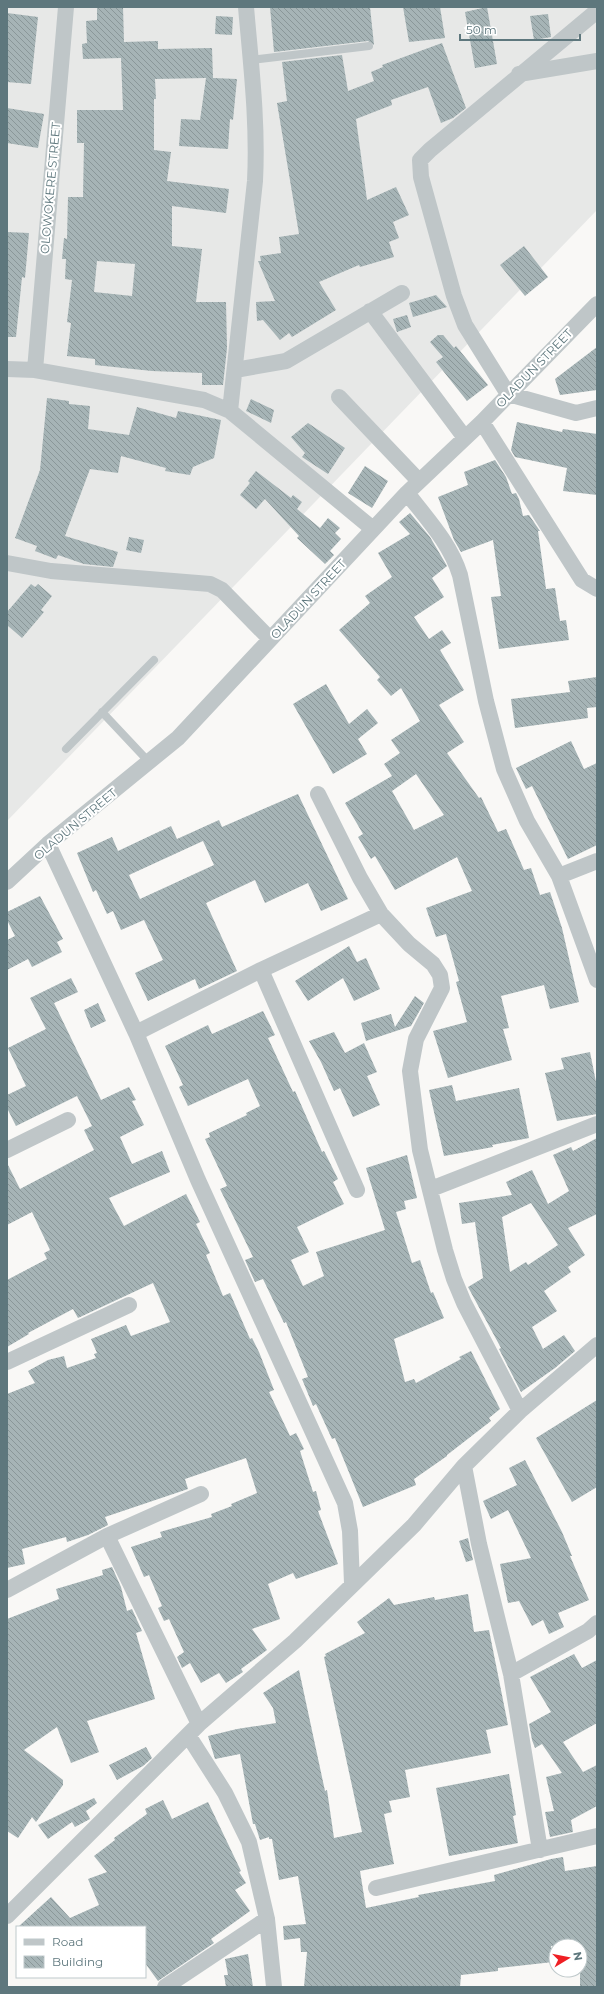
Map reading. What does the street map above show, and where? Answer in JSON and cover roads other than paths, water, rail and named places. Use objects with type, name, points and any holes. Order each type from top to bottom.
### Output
[{"type":"street","name":"OLOWOKERE STREET","points":[[35,370],[66,7]]},
{"type":"street","points":[[230,411],[256,181],[256,126],[246,7]]},
{"type":"street","points":[[597,11],[519,74],[420,160],[421,177],[454,296],[465,325],[508,394],[576,413],[597,408]]},
{"type":"street","points":[[519,74],[597,61]]},
{"type":"street","points":[[235,370],[286,361],[402,293]]},
{"type":"street","name":"OLADUN STREET","points":[[7,882],[48,844],[178,738],[407,493],[482,422],[597,304]]},
{"type":"street","points":[[370,311],[465,438]]},
{"type":"street","points":[[7,369],[35,370],[204,400],[230,411],[373,529]]},
{"type":"street","points":[[339,397],[419,481]]},
{"type":"street","points":[[482,422],[582,580],[597,589]]},
{"type":"street","points":[[407,493],[455,558],[460,575],[486,701],[504,769],[527,821],[559,876],[597,980]]},
{"type":"street","points":[[7,563],[51,571],[210,584],[222,590],[270,639]]},
{"type":"street","points":[[318,794],[360,878],[382,914],[408,944],[433,964],[440,975],[442,988],[416,1039],[410,1071],[420,1150],[445,1250],[454,1279],[464,1303],[520,1410]]},
{"type":"street","points":[[48,844],[136,1033],[198,1180],[344,1503],[350,1531],[352,1584]]},
{"type":"street","points":[[559,876],[597,861]]},
{"type":"street","points":[[136,1033],[261,970],[382,914]]},
{"type":"street","points":[[261,970],[357,1190]]},
{"type":"street","points":[[7,1150],[68,1120]]},
{"type":"street","points":[[430,1189],[597,1124]]},
{"type":"street","points":[[7,1362],[128,1305]]},
{"type":"street","points":[[7,1915],[199,1724],[294,1641],[414,1525],[464,1466],[520,1410],[597,1345]]},
{"type":"street","points":[[464,1466],[479,1544],[511,1674],[540,1850]]},
{"type":"street","points":[[7,1590],[107,1536],[201,1494]]},
{"type":"street","points":[[107,1536],[199,1724]]},
{"type":"street","points":[[511,1674],[588,1631],[597,1623]]},
{"type":"street","points":[[188,1735],[225,1793],[249,1842],[267,1919],[274,1987]]},
{"type":"street","points":[[376,1888],[597,1836]]},
{"type":"street","points":[[165,1987],[267,1919]]},
{"type":"lane","points":[[251,60],[369,46]]},
{"type":"lane","points":[[66,749],[154,660]]},
{"type":"lane","points":[[102,712],[149,762]]}]
